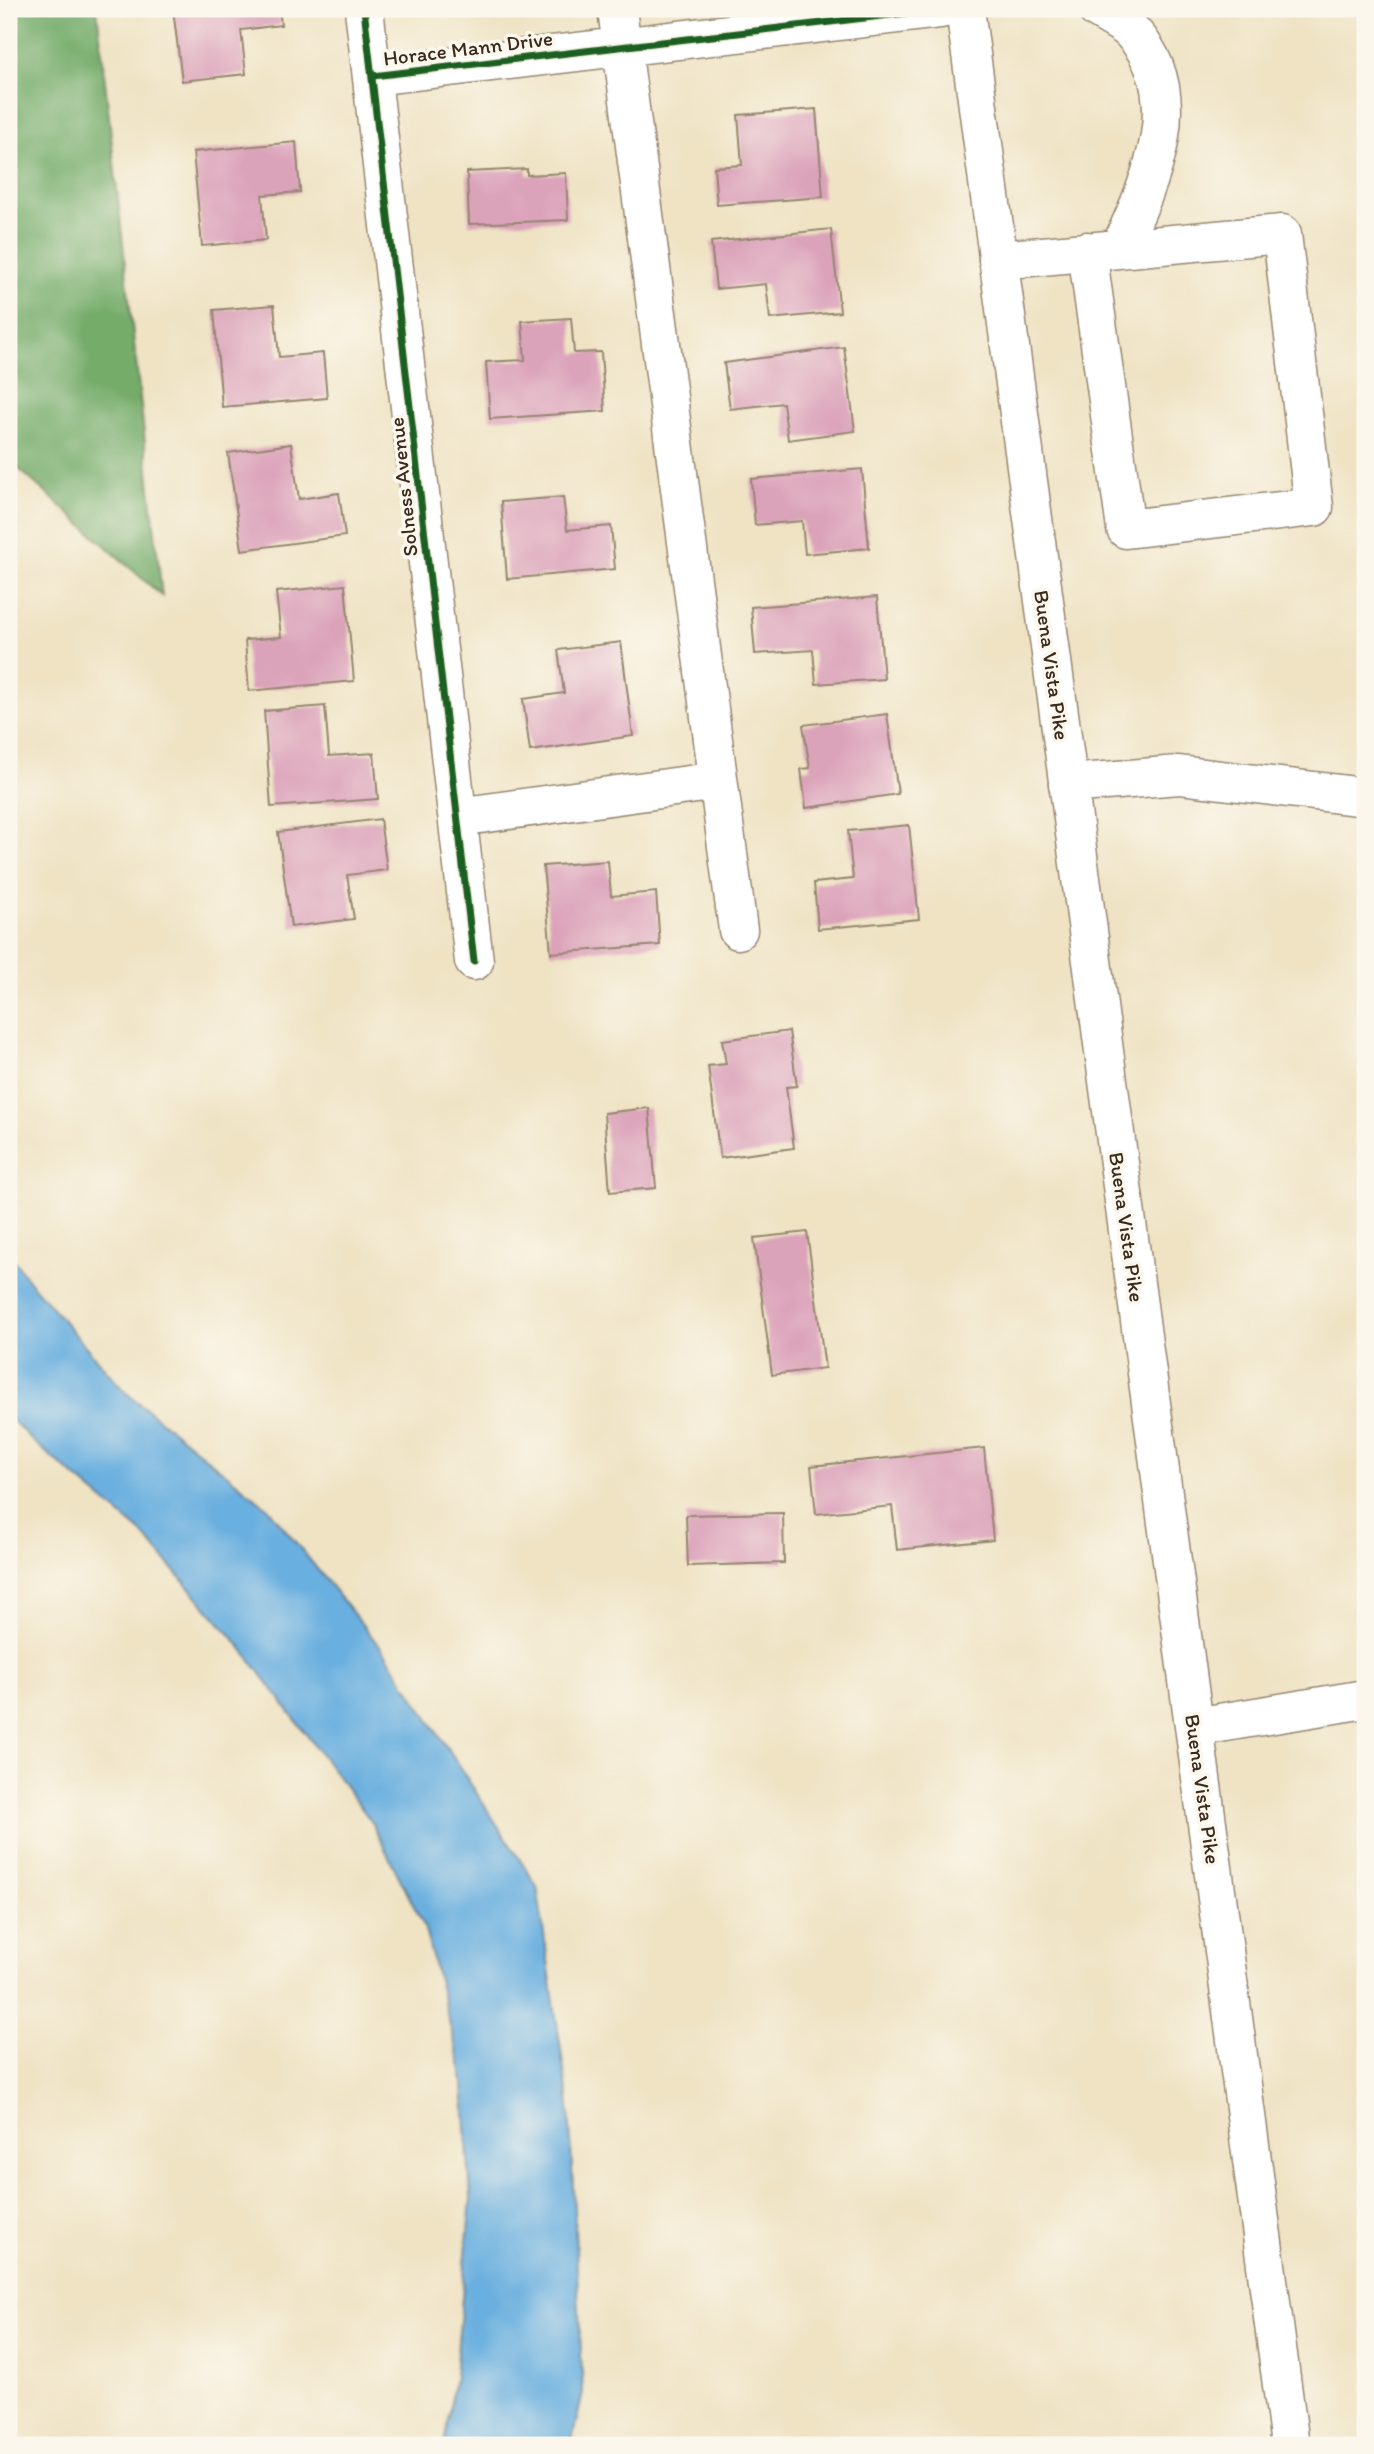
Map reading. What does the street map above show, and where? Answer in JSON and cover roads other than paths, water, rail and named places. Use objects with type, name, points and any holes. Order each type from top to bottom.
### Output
[{"type":"main road","name":"Solness Avenue","points":[[364,9],[474,961]]},
{"type":"main road","points":[[617,9],[738,930]]},
{"type":"main road","name":"Horace Mann Drive","points":[[373,76],[942,9]]},
{"type":"main road","name":"Buena Vista Pike","points":[[965,9],[1290,2445]]},
{"type":"main road","points":[[998,260],[1103,250],[1282,234],[1314,507],[1126,528],[1103,250],[1145,192],[1164,116],[1160,82],[1151,57],[1131,31],[1097,9]]},
{"type":"main road","points":[[1068,784],[1179,775],[1365,797]]},
{"type":"main road","points":[[458,817],[718,781]]},
{"type":"main road","points":[[1195,1727],[1365,1699]]},
{"type":"water","points":[[9,1253],[28,1280],[124,1391],[268,1508],[386,1654],[537,1886],[569,2105],[583,2393],[571,2445],[444,2445],[455,2376],[471,2198],[462,2071],[424,1926],[371,1821],[241,1647],[142,1533],[35,1443],[9,1417]]}]
